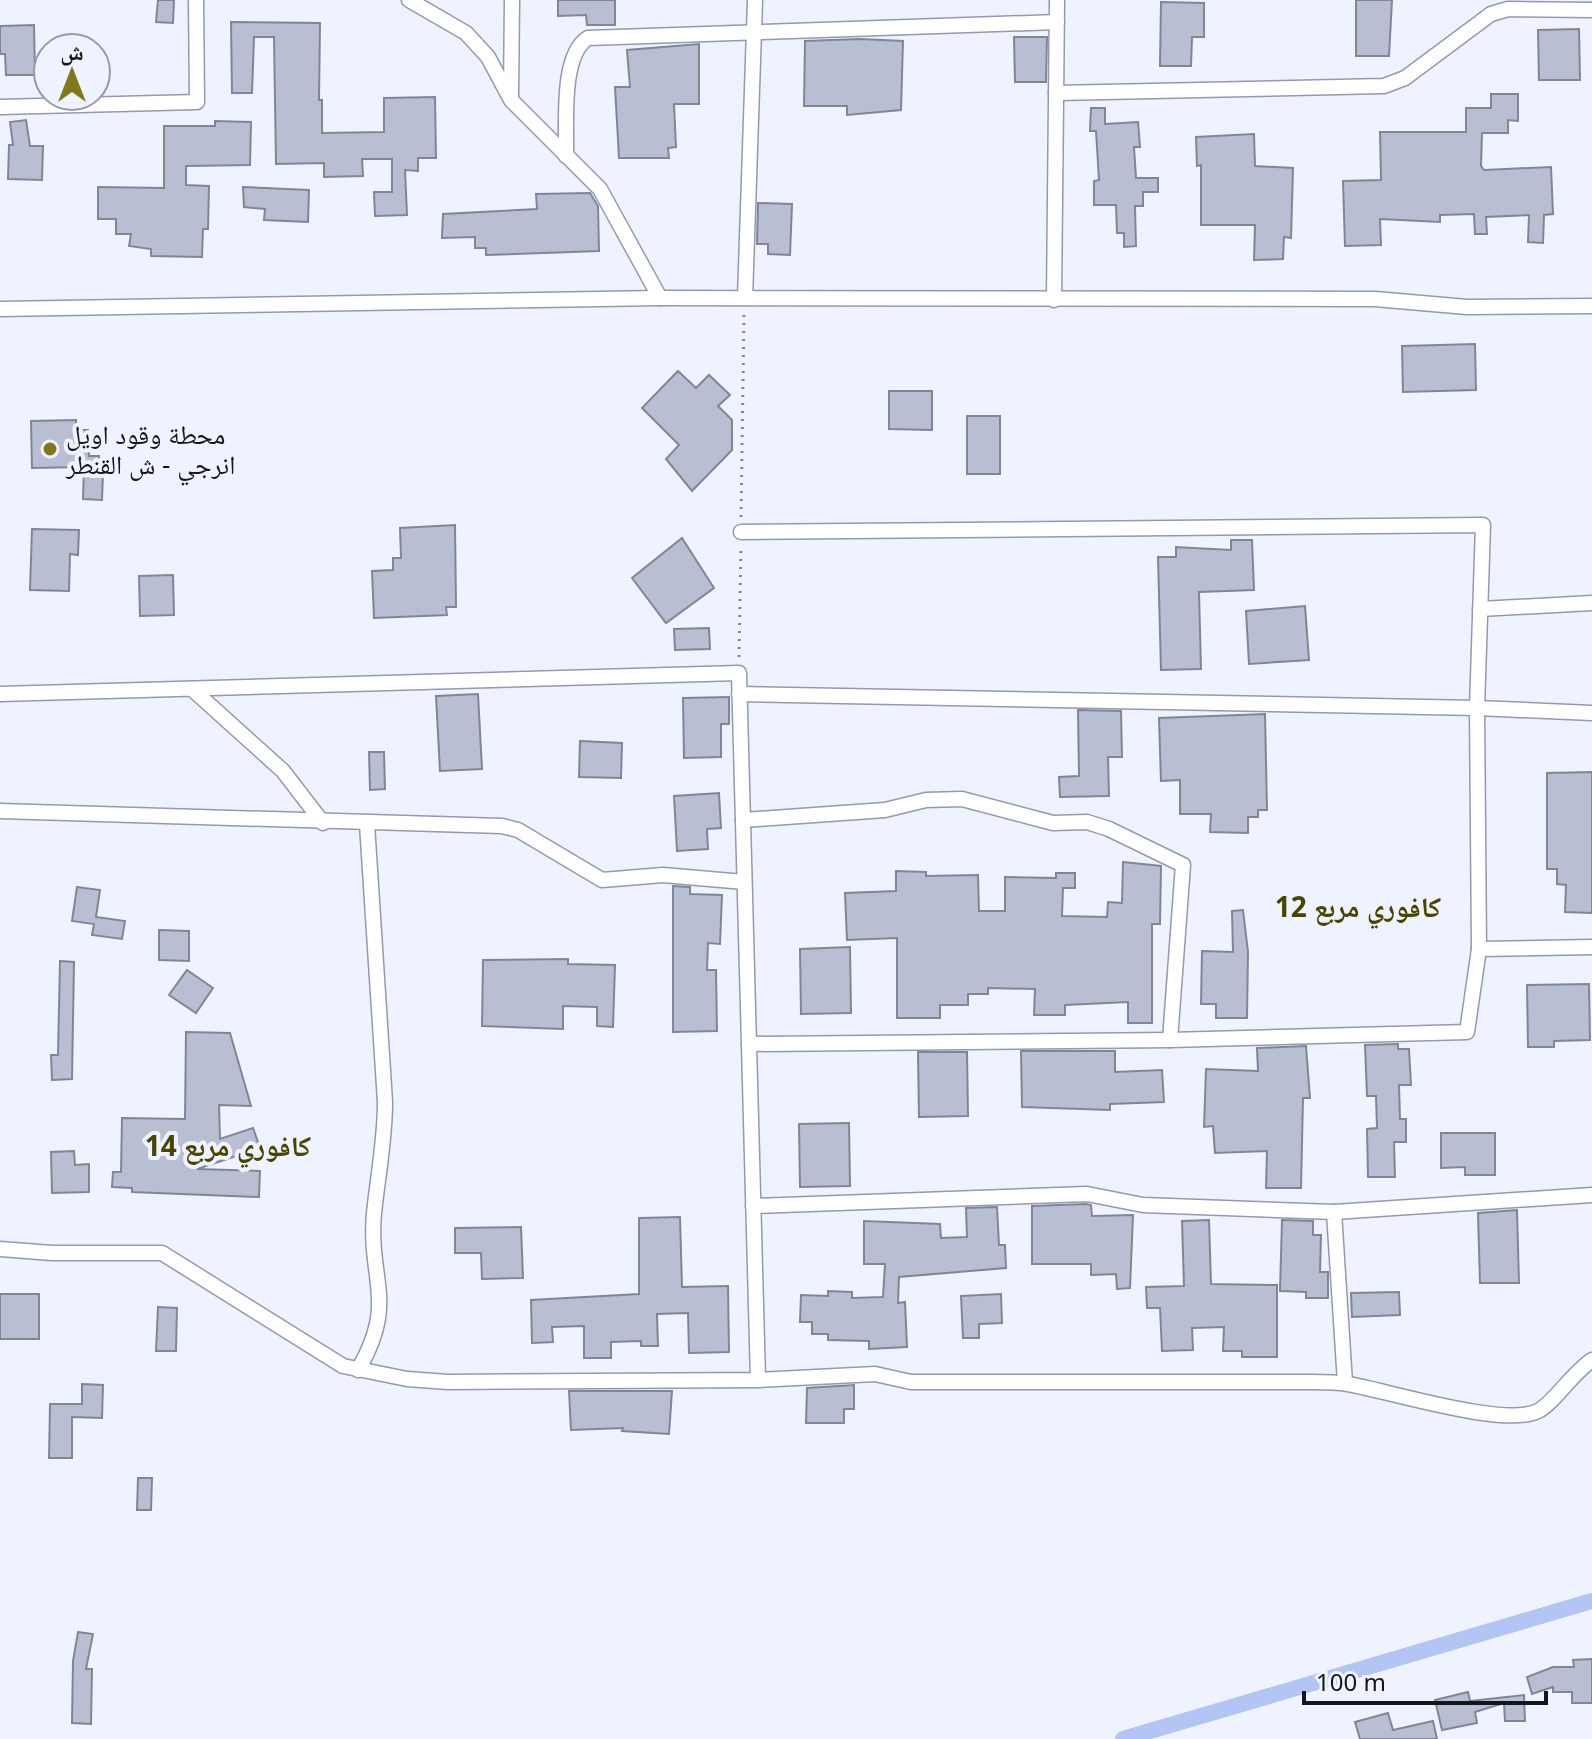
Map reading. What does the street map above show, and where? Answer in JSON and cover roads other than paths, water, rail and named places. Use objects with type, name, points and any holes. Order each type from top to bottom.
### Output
[{"type":"street","points":[[0,107],[197,102],[196,0]]},
{"type":"street","points":[[511,100],[512,0]]},
{"type":"street","points":[[745,298],[755,0]]},
{"type":"street","points":[[1054,300],[1057,0]]},
{"type":"street","points":[[422,2],[466,33],[488,57],[511,100],[600,189],[660,298]]},
{"type":"street","points":[[1056,93],[1384,86],[1405,78],[1491,14],[1508,9],[1592,10]]},
{"type":"street","points":[[566,156],[570,61],[580,43],[588,38],[1057,22]]},
{"type":"street","points":[[0,309],[660,298],[1375,299],[1467,307],[1592,306]]},
{"type":"street","points":[[741,532],[1483,525],[1477,708],[1479,949],[1467,1032],[1170,1040],[749,1044]]},
{"type":"street","points":[[1480,609],[1592,603]]},
{"type":"street","points":[[0,694],[739,673],[758,1380]]},
{"type":"street","points":[[192,689],[283,771],[323,823]]},
{"type":"street","points":[[739,694],[1477,708],[1592,713]]},
{"type":"street","points":[[743,820],[885,810],[926,800],[962,799],[1053,823],[1087,822],[1109,829],[1183,865],[1170,1040]]},
{"type":"street","points":[[0,811],[502,826],[518,830],[602,880],[663,875],[744,882]]},
{"type":"street","points":[[358,1370],[374,1343],[381,1315],[374,1215],[385,1137],[367,824]]},
{"type":"street","points":[[1479,949],[1592,947]]},
{"type":"street","points":[[753,1206],[1087,1194],[1143,1205],[1334,1212],[1592,1195]]},
{"type":"street","points":[[1334,1212],[1345,1383]]},
{"type":"street","points":[[0,1249],[52,1253],[162,1253],[213,1282],[259,1316],[343,1366],[448,1382],[758,1380],[875,1374],[911,1382],[1345,1383],[1486,1413],[1526,1415],[1548,1404],[1575,1371],[1592,1360]]},
{"type":"waterway","points":[[1123,1739],[1592,1601]]},
{"type":"place","name":"محطة وقود اويل انرجي - ش القنطر","points":[[50,449]]},
{"type":"district","name":"كافوري مربع 12","points":[[1358,906]]},
{"type":"district","name":"كافوري مربع 14","points":[[228,1145]]}]
